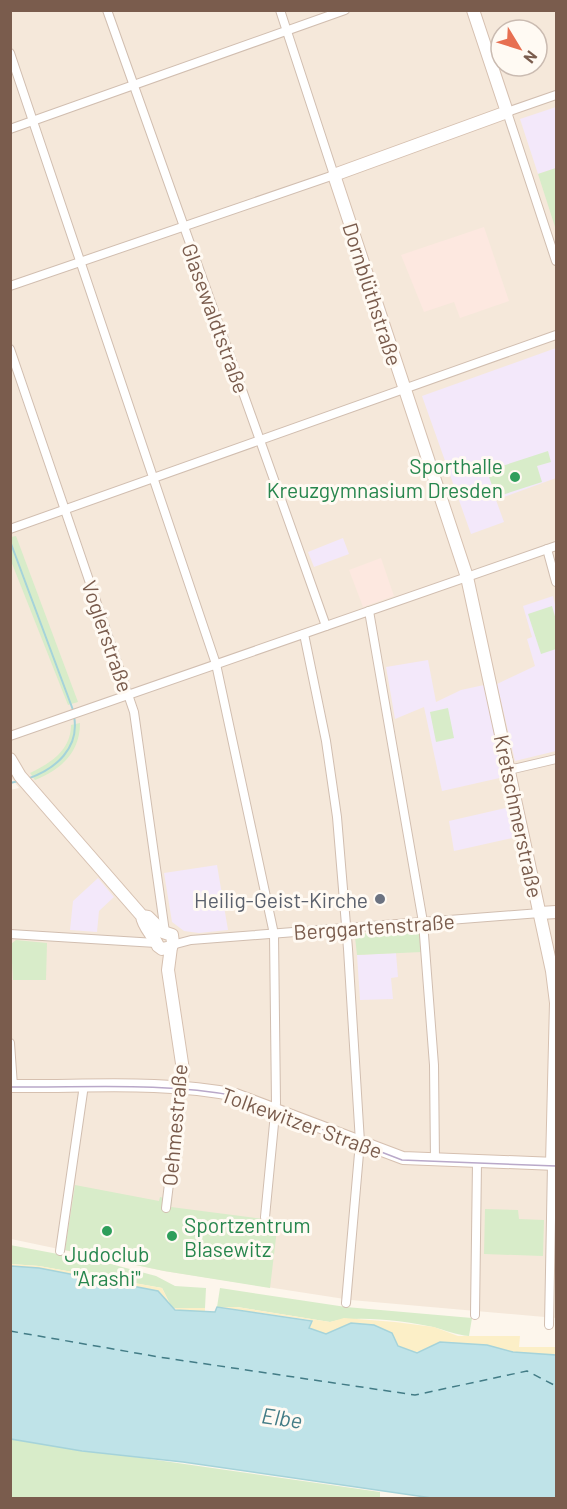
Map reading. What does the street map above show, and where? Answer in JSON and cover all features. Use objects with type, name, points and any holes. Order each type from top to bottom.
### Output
[{"type":"street","name":"Glasewaldtstraße","points":[[107,10],[136,85],[183,228],[326,626]]},
{"type":"street","name":"Dornblüthstraße","points":[[280,10],[467,577]]},
{"type":"street","points":[[10,129],[345,10]]},
{"type":"street","points":[[473,10],[556,261]]},
{"type":"street","points":[[10,53],[216,664],[274,934],[275,1110],[265,1217]]},
{"type":"street","points":[[10,286],[183,228],[556,95]]},
{"type":"street","points":[[14,528],[261,442],[556,335]]},
{"type":"street","name":"Voglerstraße","points":[[10,349],[134,712],[162,901],[164,940]]},
{"type":"street","points":[[10,736],[556,546]]},
{"type":"street","points":[[547,549],[556,582]]},
{"type":"street","name":"Kretschmerstraße","points":[[467,577],[540,913],[556,1003],[554,1164]]},
{"type":"street","points":[[369,611],[423,922],[435,1065],[435,1157]]},
{"type":"street","points":[[304,634],[326,741],[347,928],[359,1138],[346,1303]]},
{"type":"street","name":"Oehmestraße","points":[[10,759],[24,780],[142,916],[143,922],[164,940],[165,966],[168,970],[183,1070],[166,1208]]},
{"type":"street","points":[[509,770],[556,759]]},
{"type":"street","name":"Berggartenstraße","points":[[10,934],[191,940],[556,912]]},
{"type":"street","points":[[10,1043],[12,1086]]},
{"type":"street","points":[[60,1251],[84,1085]]},
{"type":"street","name":"Tolkewitzer Straße","points":[[12,1086],[181,1087],[236,1095],[359,1138],[403,1158],[435,1157],[477,1162],[554,1164]]},
{"type":"street","points":[[476,1315],[477,1162]]},
{"type":"street","points":[[549,1325],[554,1164]]},
{"type":"shaded area","points":[[10,11],[556,11],[556,1318],[351,1300],[164,1271],[11,1239],[10,790],[19,788],[10,776]]},
{"type":"shaded area","points":[[556,107],[556,168],[538,174],[520,119]]},
{"type":"shaded area","points":[[484,227],[509,301],[460,318],[454,302],[424,312],[401,255]]},
{"type":"shaded area","points":[[556,348],[556,478],[496,500],[504,522],[471,534],[422,396]]},
{"type":"shaded area","points":[[343,538],[349,554],[314,567],[308,552]]},
{"type":"shaded area","points":[[381,558],[394,596],[363,607],[349,570]]},
{"type":"shaded area","points":[[553,596],[556,609],[556,751],[515,761],[497,684],[535,666],[527,639],[532,637],[523,606]]},
{"type":"shaded area","points":[[428,660],[436,702],[461,690],[484,685],[504,777],[442,791],[424,707],[395,719],[386,667]]},
{"type":"shaded area","points":[[510,807],[517,837],[454,851],[449,821]]},
{"type":"shaded area","points":[[217,865],[228,930],[199,933],[184,931],[172,922],[164,873]]},
{"type":"shaded area","points":[[98,878],[114,897],[99,911],[97,932],[70,930],[73,901]]},
{"type":"shaded area","points":[[396,953],[398,977],[391,978],[393,999],[360,1000],[357,955]]},
{"type":"green space","points":[[556,168],[556,230],[538,174]]},
{"type":"green space","name":"Sporthalle Kreuzgymnasium Dresden","points":[[548,451],[551,462],[537,466],[542,482],[496,497],[487,471]]},
{"type":"green space","points":[[16,536],[78,702],[68,705],[11,561],[11,537]]},
{"type":"green space","points":[[552,606],[556,620],[556,649],[541,654],[528,614]]},
{"type":"green space","points":[[448,708],[454,738],[436,742],[430,712]]},
{"type":"green space","points":[[80,723],[77,743],[68,758],[53,771],[35,780],[30,773],[45,765],[64,749],[68,742],[71,725]]},
{"type":"green space","points":[[414,929],[421,935],[422,952],[357,955],[355,937],[359,934]]},
{"type":"green space","points":[[16,940],[47,943],[46,980],[13,980],[11,944]]},
{"type":"green space","name":"Sportzentrum Blasewitz","points":[[75,1185],[159,1201],[160,1197],[172,1200],[171,1207],[278,1221],[270,1288],[164,1271],[65,1250]]},
{"type":"green space","points":[[485,1209],[518,1210],[519,1219],[544,1220],[543,1256],[484,1254]]},
{"type":"green space","points":[[10,1245],[111,1264],[156,1276],[175,1286],[206,1288],[205,1308],[172,1308],[162,1288],[39,1266],[11,1264]]},
{"type":"green space","points":[[220,1288],[346,1307],[472,1318],[469,1336],[395,1321],[354,1319],[330,1322],[237,1307],[217,1307]]},
{"type":"green space","points":[[10,1439],[380,1492],[380,1498],[11,1498]]},
{"type":"sand","points":[[10,1264],[39,1266],[162,1288],[171,1306],[158,1291]]},
{"type":"sand","points":[[217,1307],[237,1307],[330,1322],[344,1318],[395,1322],[434,1327],[458,1336],[520,1336],[519,1347],[556,1347],[556,1355],[513,1352],[487,1345],[440,1342],[427,1350],[410,1353],[398,1346],[392,1338],[351,1323],[326,1334],[309,1328],[311,1320]]},
{"type":"sand","points":[[174,1308],[205,1308],[205,1311],[189,1312]]},
{"type":"water","name":"Elbe","points":[[11,1266],[39,1268],[158,1291],[175,1310],[215,1312],[217,1307],[312,1321],[309,1328],[326,1334],[351,1323],[374,1325],[392,1333],[398,1346],[417,1353],[440,1342],[487,1345],[513,1352],[556,1355],[556,1498],[432,1498],[183,1462],[82,1451],[11,1439]]},
{"type":"waterway","points":[[10,541],[73,710]]},
{"type":"waterway","points":[[27,779],[38,775],[64,756],[73,738],[74,716]]},
{"type":"waterway","points":[[10,783],[19,781]]},
{"type":"ferry route","points":[[10,1331],[159,1357],[415,1395],[527,1371],[556,1386]]},
{"type":"tram line","points":[[10,1087],[152,1087],[236,1096],[402,1160],[556,1166]]},
{"type":"place","name":"Sporthalle Kreuzgymnasium Dresden","points":[[515,477]]},
{"type":"place","name":"Heilig-Geist-Kirche","points":[[380,899]]},
{"type":"place","name":"Judoclub \"Arashi\"","points":[[107,1231]]},
{"type":"place","name":"Sportzentrum Blasewitz","points":[[172,1236]]}]
